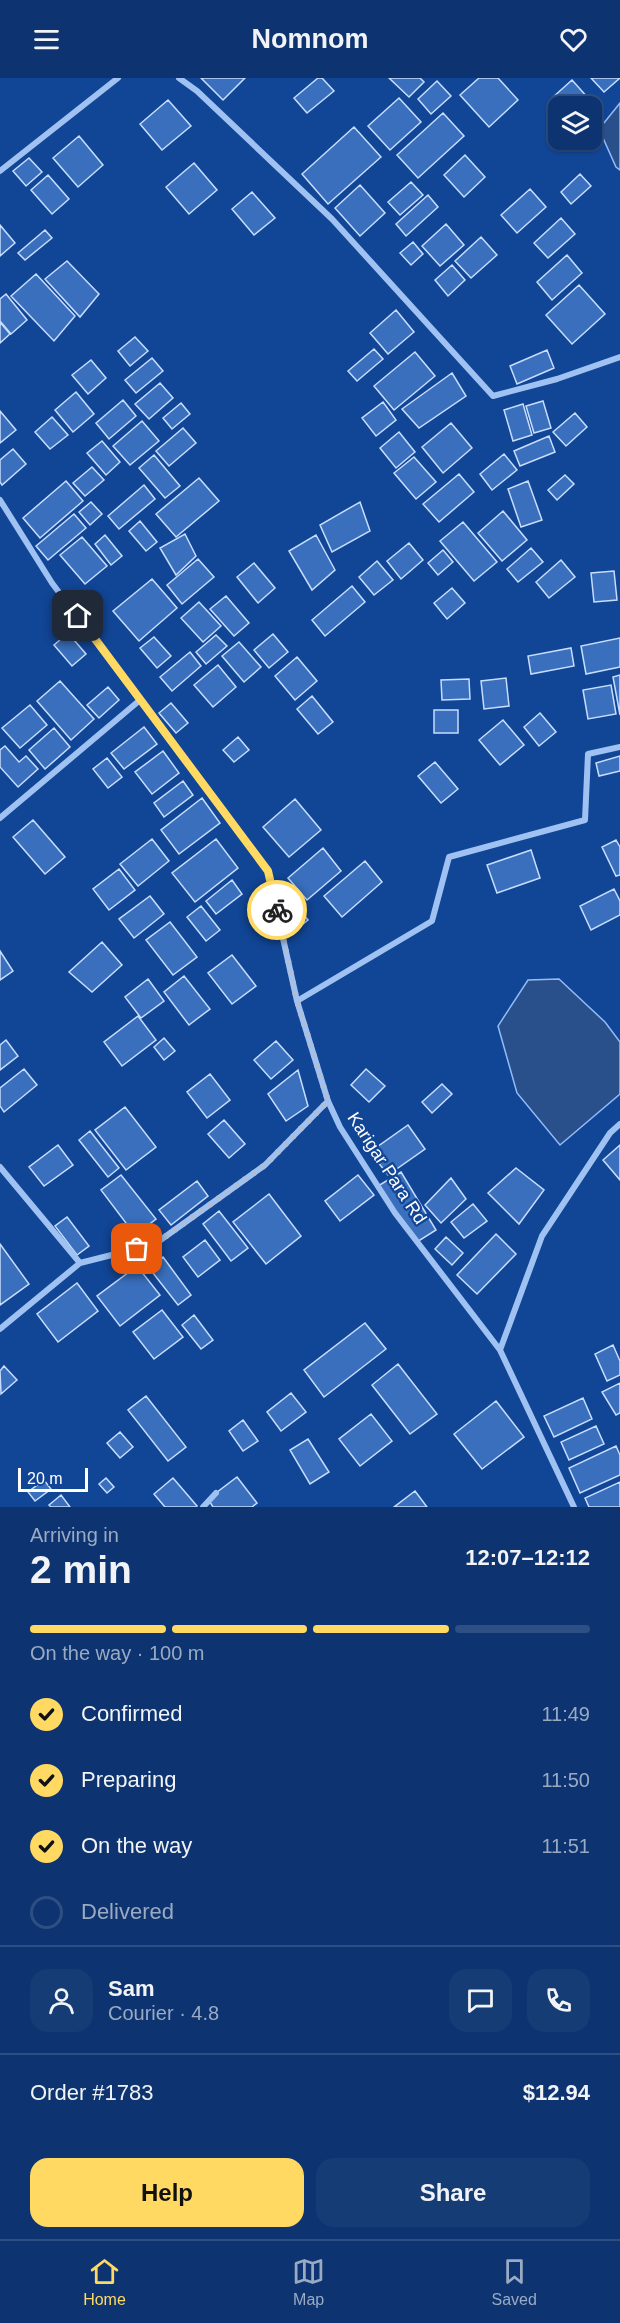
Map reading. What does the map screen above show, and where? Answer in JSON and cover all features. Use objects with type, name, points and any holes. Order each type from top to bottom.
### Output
[{"type":"street","points":[[0,171],[118,78]]},
{"type":"street","points":[[179,78],[197,91],[332,219],[493,396],[557,379],[620,357]]},
{"type":"street","name":"Karigar Para Rd","points":[[0,500],[52,583],[268,871],[297,1001],[328,1101],[340,1127],[395,1213],[500,1350],[574,1507]]},
{"type":"street","points":[[0,818],[140,700]]},
{"type":"street","points":[[297,1001],[432,921],[449,857],[585,820],[588,754],[620,747]]},
{"type":"street","points":[[0,1329],[80,1263],[155,1244],[265,1165],[328,1101]]},
{"type":"street","points":[[500,1350],[542,1236],[610,1133],[620,1124]]},
{"type":"street","points":[[0,1167],[80,1263]]},
{"type":"street","points":[[202,1507],[216,1493]]},
{"type":"water","points":[[620,103],[620,170],[616,167],[602,136],[602,125]]},
{"type":"water","points":[[559,979],[605,1022],[620,1042],[620,1094],[560,1145],[517,1093],[498,1026],[528,980]]},
{"type":"building","points":[[201,78],[245,78],[223,100]]},
{"type":"building","points":[[318,78],[322,78],[334,91],[307,113],[294,98]]},
{"type":"building","points":[[389,78],[420,78],[424,82],[409,97]]},
{"type":"building","points":[[479,78],[498,78],[518,100],[489,127],[460,95]]},
{"type":"building","points":[[591,78],[620,78],[604,92]]},
{"type":"building","points":[[572,80],[586,96],[554,96]]},
{"type":"building","points":[[437,81],[451,96],[431,114],[418,99]]},
{"type":"building","points":[[399,98],[421,122],[390,150],[368,126]]},
{"type":"building","points":[[168,100],[191,126],[162,150],[140,124]]},
{"type":"building","points":[[443,113],[464,136],[418,178],[397,155]]},
{"type":"building","points":[[354,127],[381,157],[328,204],[302,174]]},
{"type":"building","points":[[79,136],[103,165],[78,187],[53,158]]},
{"type":"building","points":[[465,155],[485,177],[464,197],[444,175]]},
{"type":"building","points":[[29,158],[42,172],[26,186],[13,171]]},
{"type":"building","points":[[194,163],[217,190],[189,214],[166,187]]},
{"type":"building","points":[[580,174],[591,186],[571,204],[561,192]]},
{"type":"building","points":[[48,175],[69,199],[52,214],[31,190]]},
{"type":"building","points":[[411,182],[423,195],[400,215],[388,202]]},
{"type":"building","points":[[360,185],[385,213],[360,236],[335,208]]},
{"type":"building","points":[[530,189],[546,207],[517,233],[501,215]]},
{"type":"building","points":[[252,192],[275,218],[254,235],[232,209]]},
{"type":"building","points":[[428,195],[438,207],[406,236],[396,224]]},
{"type":"building","points":[[561,218],[575,234],[548,258],[534,243]]},
{"type":"building","points":[[446,224],[464,245],[440,266],[422,246]]},
{"type":"building","points":[[0,225],[15,243],[0,256]]},
{"type":"building","points":[[45,230],[52,238],[25,260],[18,253]]},
{"type":"building","points":[[481,237],[497,255],[471,278],[455,261]]},
{"type":"building","points":[[413,242],[423,254],[411,265],[400,253]]},
{"type":"building","points":[[567,255],[582,273],[552,300],[537,282]]},
{"type":"building","points":[[67,261],[99,294],[80,317],[45,279]]},
{"type":"building","points":[[452,265],[465,280],[448,296],[435,280]]},
{"type":"building","points":[[36,274],[75,316],[54,341],[11,296]]},
{"type":"building","points":[[579,285],[605,314],[572,344],[546,315]]},
{"type":"building","points":[[6,294],[27,320],[11,334],[0,321],[0,299]]},
{"type":"building","points":[[396,310],[414,332],[388,354],[370,333]]},
{"type":"building","points":[[0,322],[10,334],[0,343]]},
{"type":"building","points":[[135,337],[148,351],[130,366],[118,351]]},
{"type":"building","points":[[374,349],[383,359],[357,381],[348,371]]},
{"type":"building","points":[[547,350],[554,368],[517,384],[510,366]]},
{"type":"building","points":[[415,352],[435,376],[394,410],[374,386]]},
{"type":"building","points":[[152,358],[163,371],[136,393],[125,380]]},
{"type":"building","points":[[91,360],[106,378],[88,394],[72,375]]},
{"type":"building","points":[[452,373],[466,396],[419,428],[402,409]]},
{"type":"building","points":[[160,383],[173,398],[149,419],[135,404]]},
{"type":"building","points":[[76,392],[94,414],[73,432],[55,410]]},
{"type":"building","points":[[123,400],[136,416],[109,439],[96,423]]},
{"type":"building","points":[[543,401],[551,428],[534,433],[526,406]]},
{"type":"building","points":[[383,402],[396,420],[376,436],[362,418]]},
{"type":"building","points":[[181,403],[190,414],[172,429],[163,418]]},
{"type":"building","points":[[523,404],[532,435],[513,441],[504,410]]},
{"type":"building","points":[[0,411],[16,430],[0,443]]},
{"type":"building","points":[[575,413],[587,427],[566,446],[553,432]]},
{"type":"building","points":[[52,417],[68,435],[50,449],[35,432]]},
{"type":"building","points":[[142,421],[159,441],[130,465],[113,446]]},
{"type":"building","points":[[451,423],[472,448],[443,473],[422,447]]},
{"type":"building","points":[[183,428],[196,443],[169,466],[156,451]]},
{"type":"building","points":[[399,432],[415,452],[396,468],[380,448]]},
{"type":"building","points":[[549,436],[555,452],[520,466],[514,451]]},
{"type":"building","points":[[102,441],[120,462],[106,475],[87,453]]},
{"type":"building","points":[[13,449],[26,464],[2,485],[0,460]]},
{"type":"building","points":[[504,454],[517,470],[492,490],[480,474]]},
{"type":"building","points":[[154,455],[180,486],[165,498],[139,468]]},
{"type":"building","points":[[414,457],[436,482],[416,499],[394,473]]},
{"type":"building","points":[[92,467],[104,480],[85,496],[73,483]]},
{"type":"building","points":[[459,474],[474,492],[439,522],[423,504]]},
{"type":"building","points":[[565,475],[574,484],[557,500],[548,490]]},
{"type":"building","points":[[199,478],[219,501],[176,537],[156,514]]},
{"type":"building","points":[[66,481],[83,501],[40,538],[23,518]]},
{"type":"building","points":[[528,481],[542,520],[521,527],[508,489]]},
{"type":"building","points":[[144,485],[155,499],[119,529],[108,516]]},
{"type":"building","points":[[91,502],[102,514],[90,525],[79,512]]},
{"type":"building","points":[[360,502],[370,531],[332,552],[320,525]]},
{"type":"building","points":[[503,511],[527,540],[502,561],[478,533]]},
{"type":"building","points":[[74,514],[86,528],[48,560],[36,546]]},
{"type":"building","points":[[140,521],[157,542],[146,551],[129,531]]},
{"type":"building","points":[[463,522],[497,562],[474,581],[440,541]]},
{"type":"building","points":[[185,534],[196,556],[176,575],[160,548]]},
{"type":"building","points":[[105,535],[122,556],[111,565],[95,544]]},
{"type":"building","points":[[316,535],[335,570],[312,590],[289,551]]},
{"type":"building","points":[[82,537],[107,566],[85,584],[60,555]]},
{"type":"building","points":[[409,543],[423,560],[401,579],[387,561]]},
{"type":"building","points":[[531,548],[543,562],[518,582],[507,569]]},
{"type":"building","points":[[443,550],[453,562],[438,575],[428,563]]},
{"type":"building","points":[[198,559],[214,577],[182,604],[167,585]]},
{"type":"building","points":[[561,560],[575,577],[549,598],[536,582]]},
{"type":"building","points":[[377,561],[393,580],[374,595],[359,577]]},
{"type":"building","points":[[254,563],[275,588],[258,603],[237,577]]},
{"type":"building","points":[[614,571],[617,600],[594,602],[591,573]]},
{"type":"building","points":[[152,579],[177,608],[139,641],[113,611]]},
{"type":"building","points":[[352,586],[365,602],[325,636],[312,620]]},
{"type":"building","points":[[452,588],[465,603],[447,619],[434,603]]},
{"type":"building","points":[[226,596],[249,623],[234,636],[210,609]]},
{"type":"building","points":[[199,602],[221,626],[203,642],[181,618]]},
{"type":"building","points":[[68,633],[86,654],[72,666],[54,645]]},
{"type":"building","points":[[273,634],[288,652],[269,668],[254,650]]},
{"type":"building","points":[[216,635],[227,646],[206,664],[196,652]]},
{"type":"building","points":[[154,637],[171,656],[157,668],[140,648]]},
{"type":"building","points":[[620,638],[620,667],[586,674],[581,646]]},
{"type":"building","points":[[239,642],[261,667],[244,682],[222,656]]},
{"type":"building","points":[[571,648],[574,666],[531,674],[528,656]]},
{"type":"building","points":[[190,652],[201,666],[172,691],[160,677]]},
{"type":"building","points":[[297,657],[317,681],[295,700],[275,676]]},
{"type":"building","points":[[218,665],[236,687],[213,707],[194,685]]},
{"type":"building","points":[[620,675],[620,715],[613,677]]},
{"type":"building","points":[[506,678],[509,706],[484,709],[481,681]]},
{"type":"building","points":[[469,679],[470,699],[442,700],[441,680]]},
{"type":"building","points":[[60,681],[94,719],[71,740],[37,701]]},
{"type":"building","points":[[611,685],[616,714],[588,719],[583,690]]},
{"type":"building","points":[[108,687],[119,700],[99,718],[87,705]]},
{"type":"building","points":[[312,696],[333,722],[318,734],[297,709]]},
{"type":"building","points":[[171,703],[188,723],[176,733],[159,713]]},
{"type":"building","points":[[30,705],[47,725],[20,748],[2,728]]},
{"type":"building","points":[[434,710],[458,710],[458,733],[434,733]]},
{"type":"building","points":[[540,713],[556,732],[539,746],[524,727]]},
{"type":"building","points":[[503,720],[524,745],[500,765],[479,740]]},
{"type":"building","points":[[144,727],[157,744],[124,769],[111,753]]},
{"type":"building","points":[[54,728],[70,747],[45,769],[29,750]]},
{"type":"building","points":[[238,737],[249,750],[234,762],[223,750]]},
{"type":"building","points":[[5,746],[19,762],[26,756],[38,769],[18,787],[0,767],[0,750]]},
{"type":"building","points":[[163,751],[179,773],[152,794],[135,772]]},
{"type":"building","points":[[620,756],[620,771],[599,776],[596,763]]},
{"type":"building","points":[[107,758],[122,777],[108,788],[93,769]]},
{"type":"building","points":[[435,762],[458,789],[441,803],[418,776]]},
{"type":"building","points":[[183,781],[193,795],[164,817],[154,803]]},
{"type":"building","points":[[202,798],[220,823],[179,854],[161,830]]},
{"type":"building","points":[[295,799],[321,830],[289,857],[263,827]]},
{"type":"building","points":[[33,820],[65,857],[45,874],[13,837]]},
{"type":"building","points":[[152,839],[169,861],[138,886],[120,864]]},
{"type":"building","points":[[216,839],[238,868],[195,902],[172,873]]},
{"type":"building","points":[[616,840],[620,847],[620,875],[616,876],[602,847]]},
{"type":"building","points":[[323,848],[341,871],[307,900],[288,878]]},
{"type":"building","points":[[531,850],[540,878],[497,893],[487,865]]},
{"type":"building","points":[[365,861],[382,882],[342,917],[324,896]]},
{"type":"building","points":[[119,869],[135,890],[109,910],[93,889]]},
{"type":"building","points":[[232,880],[242,894],[216,914],[206,901]]},
{"type":"building","points":[[614,889],[620,901],[620,915],[591,930],[580,906]]},
{"type":"building","points":[[150,896],[164,914],[134,938],[119,919]]},
{"type":"building","points":[[295,905],[308,920],[296,930],[283,915]]},
{"type":"building","points":[[201,906],[220,930],[206,941],[187,917]]},
{"type":"building","points":[[170,922],[197,957],[173,975],[146,940]]},
{"type":"building","points":[[102,942],[122,965],[92,992],[69,972]]},
{"type":"building","points":[[0,951],[13,971],[0,980]]},
{"type":"building","points":[[232,955],[256,986],[232,1004],[208,973]]},
{"type":"building","points":[[184,976],[210,1009],[189,1025],[164,992]]},
{"type":"building","points":[[148,979],[164,1001],[141,1018],[125,997]]},
{"type":"building","points":[[138,1016],[156,1040],[122,1066],[104,1042]]},
{"type":"building","points":[[164,1038],[175,1051],[164,1060],[154,1047]]},
{"type":"building","points":[[6,1040],[18,1056],[0,1070],[0,1045]]},
{"type":"building","points":[[276,1041],[293,1060],[271,1079],[254,1060]]},
{"type":"building","points":[[24,1069],[37,1085],[4,1112],[0,1106],[0,1088]]},
{"type":"building","points":[[366,1069],[385,1086],[369,1102],[351,1085]]},
{"type":"building","points":[[298,1070],[308,1106],[286,1121],[268,1094]]},
{"type":"building","points":[[210,1074],[230,1100],[207,1118],[187,1092]]},
{"type":"building","points":[[442,1084],[452,1094],[432,1113],[422,1102]]},
{"type":"building","points":[[125,1107],[156,1147],[126,1170],[95,1130]]},
{"type":"building","points":[[224,1120],[245,1144],[229,1158],[208,1134]]},
{"type":"building","points":[[408,1125],[425,1149],[388,1175],[370,1152]]},
{"type":"building","points":[[90,1131],[119,1168],[108,1177],[79,1140]]},
{"type":"building","points":[[58,1145],[73,1165],[44,1186],[29,1167]]},
{"type":"building","points":[[620,1145],[620,1180],[603,1160]]},
{"type":"building","points":[[516,1168],[544,1190],[519,1224],[488,1193]]},
{"type":"building","points":[[401,1172],[436,1230],[417,1242],[378,1186]]},
{"type":"building","points":[[121,1175],[156,1219],[135,1235],[101,1190]]},
{"type":"building","points":[[358,1175],[374,1195],[340,1221],[325,1201]]},
{"type":"building","points":[[451,1178],[466,1199],[441,1223],[425,1205]]},
{"type":"building","points":[[197,1181],[208,1196],[171,1225],[159,1210]]},
{"type":"building","points":[[269,1194],[301,1236],[266,1264],[233,1222]]},
{"type":"building","points":[[473,1204],[487,1221],[464,1238],[451,1222]]},
{"type":"building","points":[[219,1211],[248,1248],[231,1261],[203,1224]]},
{"type":"building","points":[[67,1217],[89,1246],[77,1255],[55,1226]]},
{"type":"building","points":[[496,1234],[516,1254],[477,1294],[457,1275]]},
{"type":"building","points":[[446,1237],[463,1253],[452,1265],[435,1249]]},
{"type":"building","points":[[205,1240],[220,1260],[198,1277],[183,1257]]},
{"type":"building","points":[[0,1244],[29,1284],[0,1305]]},
{"type":"building","points":[[163,1257],[191,1295],[178,1305],[149,1268]]},
{"type":"building","points":[[137,1266],[160,1295],[120,1326],[97,1296]]},
{"type":"building","points":[[77,1283],[98,1311],[58,1342],[37,1314]]},
{"type":"building","points":[[162,1310],[183,1337],[154,1359],[133,1332]]},
{"type":"building","points":[[194,1315],[213,1340],[201,1349],[182,1325]]},
{"type":"building","points":[[365,1323],[386,1349],[324,1397],[304,1370]]},
{"type":"building","points":[[613,1345],[620,1361],[620,1375],[607,1381],[595,1354]]},
{"type":"building","points":[[398,1364],[437,1414],[410,1434],[372,1385]]},
{"type":"building","points":[[4,1366],[17,1380],[1,1394],[0,1371]]},
{"type":"building","points":[[620,1383],[620,1413],[616,1415],[602,1392]]},
{"type":"building","points":[[291,1393],[306,1412],[281,1431],[267,1412]]},
{"type":"building","points":[[146,1396],[186,1447],[168,1461],[128,1410]]},
{"type":"building","points":[[583,1398],[592,1419],[554,1437],[544,1416]]},
{"type":"building","points":[[496,1401],[524,1437],[482,1469],[454,1434]]},
{"type":"building","points":[[371,1414],[392,1441],[360,1466],[339,1439]]},
{"type":"building","points":[[243,1420],[258,1441],[243,1451],[229,1431]]},
{"type":"building","points":[[596,1426],[604,1444],[569,1460],[561,1442]]},
{"type":"building","points":[[120,1432],[133,1447],[120,1458],[107,1443]]},
{"type":"building","points":[[308,1439],[329,1472],[310,1484],[290,1450]]},
{"type":"building","points":[[616,1446],[620,1455],[620,1475],[580,1493],[569,1468]]},
{"type":"building","points":[[237,1477],[257,1503],[252,1507],[213,1507],[208,1499]]},
{"type":"building","points":[[106,1478],[114,1487],[107,1493],[99,1484]]},
{"type":"building","points":[[173,1478],[196,1507],[165,1507],[154,1494]]},
{"type":"building","points":[[44,1480],[51,1489],[35,1501],[28,1492]]},
{"type":"building","points":[[620,1482],[620,1507],[589,1507],[585,1498]]},
{"type":"building","points":[[415,1491],[427,1507],[394,1507]]},
{"type":"building","points":[[61,1495],[70,1507],[51,1507],[49,1505]]},
{"type":"way so far","points":[[137,1249],[155,1244],[265,1165],[328,1101],[297,1001],[277,910]]},
{"type":"route","points":[[78,616],[268,871],[277,910]]}]
